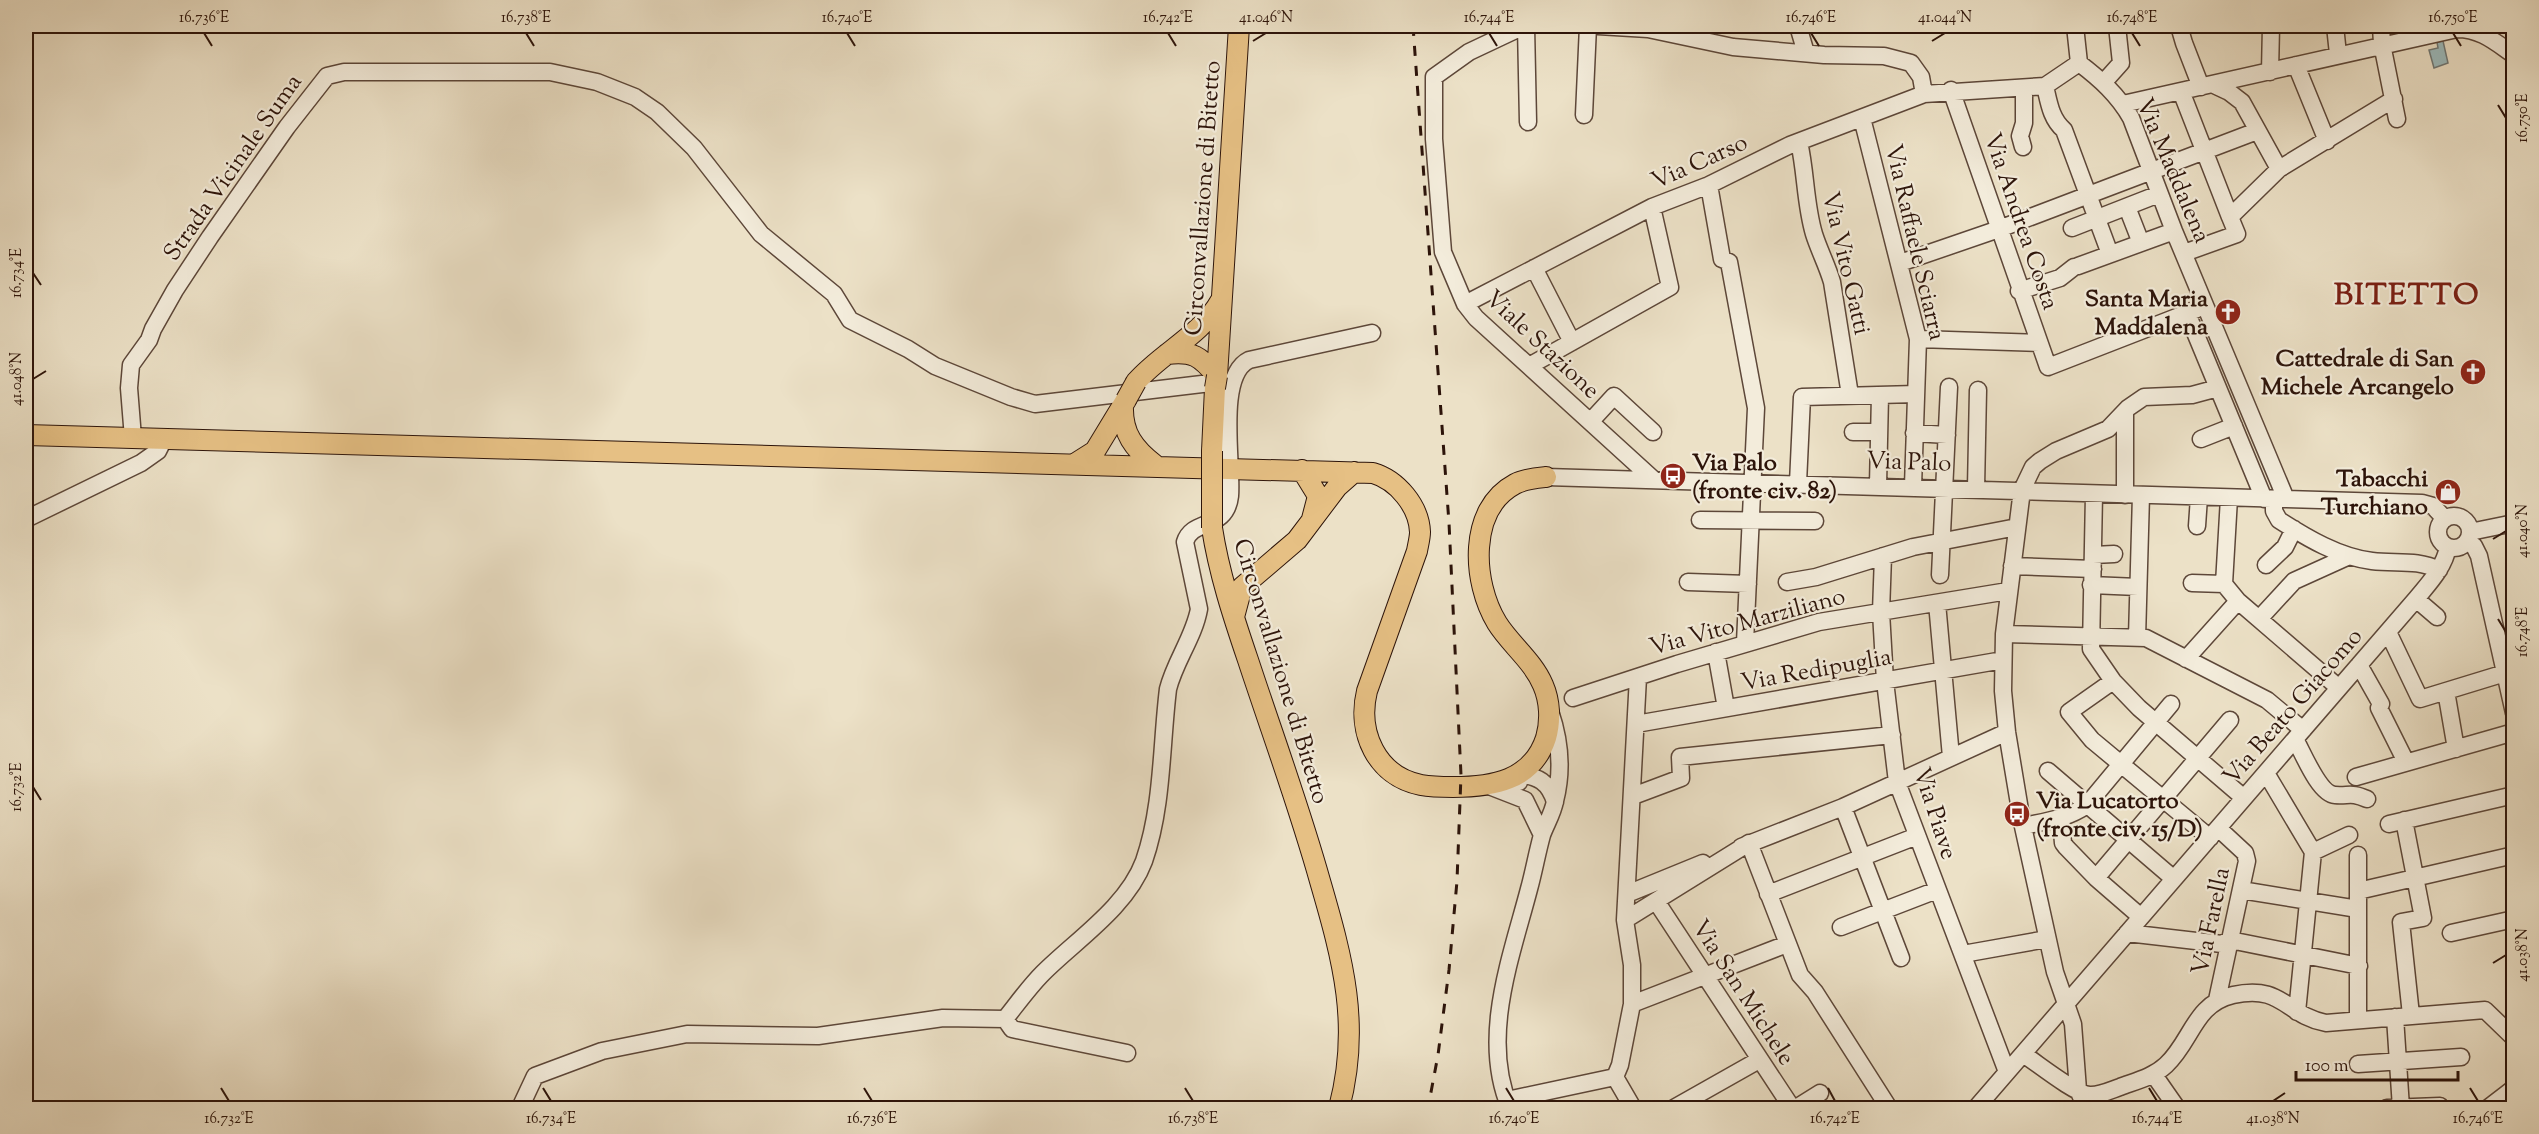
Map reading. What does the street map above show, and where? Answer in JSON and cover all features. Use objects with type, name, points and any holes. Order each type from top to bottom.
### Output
[{"type":"main road","name":"Circonvallazione di Bitetto","points":[[1239,26],[1221,300],[1221,383],[1212,451],[1212,528],[1216,554],[1234,617],[1300,816],[1343,966],[1348,1000],[1350,1046],[1346,1083],[1339,1108]]},
{"type":"main road","points":[[1099,458],[1136,382],[1155,362],[1204,324],[1221,300]]},
{"type":"main road","points":[[1167,354],[1190,353],[1197,356],[1221,383]]},
{"type":"main road","points":[[1124,409],[1133,444],[1155,465]]},
{"type":"main road","points":[[26,435],[133,429],[164,439],[1076,464],[1099,458],[1155,465],[1302,470],[1335,479]]},
{"type":"main road","points":[[1302,470],[1318,496]]},
{"type":"main road","points":[[1310,526],[1318,496],[1335,479],[1354,472],[1385,476],[1395,484],[1415,512],[1420,533],[1417,551],[1364,706],[1365,732],[1385,766],[1406,780],[1434,787],[1489,786]]},
{"type":"main road","name":"Via Palo","points":[[1489,786],[1518,774],[1534,759],[1545,742],[1549,707],[1543,683],[1497,622],[1488,604],[1482,584],[1479,559],[1484,522],[1492,505],[1502,493],[1516,483],[1546,477]]},
{"type":"main road","points":[[1234,617],[1242,587],[1310,526],[1335,479]]},
{"type":"main road","points":[[1216,554],[1226,566],[1235,571],[1243,573],[1264,567]]},
{"type":"street","name":"Viale Stazione","points":[[1525,26],[1469,52],[1434,77],[1434,139],[1443,252],[1465,304],[1476,318],[1654,480]]},
{"type":"street","points":[[1525,26],[1527,122]]},
{"type":"street","points":[[1584,115],[1588,26]]},
{"type":"street","points":[[1598,26],[1648,29],[1733,47],[1884,56],[1911,63],[1921,76],[1924,94]]},
{"type":"street","points":[[1798,26],[1806,53]]},
{"type":"street","points":[[2074,26],[2079,63],[2103,82]]},
{"type":"street","name":"Via Maddalena","points":[[2117,26],[2121,63],[2103,82],[2123,104],[2131,118],[2159,194],[2206,306],[2275,499]]},
{"type":"street","points":[[2180,26],[2184,43],[2207,86],[2229,92],[2242,102],[2279,169]]},
{"type":"street","points":[[2270,72],[2271,26]]},
{"type":"street","points":[[2335,26],[2338,54]]},
{"type":"street","points":[[2381,26],[2382,44],[2397,119]]},
{"type":"street","points":[[2123,104],[2270,72],[2450,28],[2482,32],[2514,55]]},
{"type":"street","points":[[2079,63],[2045,86],[2053,116],[2064,130],[2110,254]]},
{"type":"street","points":[[2296,65],[2327,141]]},
{"type":"street","name":"Strada Vicinale Suma","points":[[133,429],[129,388],[131,365],[149,340],[175,290],[287,127],[327,76],[344,72],[550,72],[597,82],[635,97],[657,112],[694,148],[761,234],[834,294],[850,320],[908,349],[935,366],[1011,397],[1035,404],[1221,383]]},
{"type":"street","name":"Via Carso","points":[[1528,366],[1670,287],[1652,207],[1709,185],[1799,142],[1924,94],[1951,90],[2045,86]]},
{"type":"street","points":[[2023,147],[2020,136],[2024,123],[2024,88]]},
{"type":"street","name":"Via Andrea Costa","points":[[1951,90],[2019,291],[2048,367],[2187,313]]},
{"type":"street","points":[[2181,91],[2237,234],[2184,253]]},
{"type":"street","points":[[2230,217],[2279,169],[2394,99]]},
{"type":"street","name":"Via Raffaele Sciarra","points":[[1862,118],[1918,339],[1913,486]]},
{"type":"street","points":[[1900,263],[1999,229],[2086,194],[2257,131]]},
{"type":"street","name":"Via Vito Gatti","points":[[1799,142],[1804,188],[1814,235],[1832,282],[1850,395]]},
{"type":"street","points":[[1709,185],[1722,259],[1729,262],[1756,408],[1745,643]]},
{"type":"street","points":[[2072,228],[2159,194]]},
{"type":"street","points":[[1465,304],[1652,207]]},
{"type":"street","points":[[2127,207],[2141,243]]},
{"type":"street","points":[[2019,291],[2060,278],[2076,267],[2174,231]]},
{"type":"street","points":[[1534,268],[1572,342]]},
{"type":"street","points":[[2206,306],[2187,313],[2234,426],[2275,499],[2276,515],[2279,520],[2347,557],[2373,561],[2415,562],[2439,570]]},
{"type":"street","points":[[1005,1019],[1041,975],[1084,934],[1099,924],[1126,892],[1143,862],[1158,795],[1168,688],[1199,609],[1185,542],[1194,531],[1220,519],[1227,510],[1230,494],[1221,383],[1241,364],[1249,360],[1372,333]]},
{"type":"street","points":[[1918,339],[2039,343]]},
{"type":"street","points":[[1940,575],[1949,387]]},
{"type":"street","points":[[2086,1108],[2078,1090],[2073,1024],[2055,972],[2023,826],[2007,732],[2003,691],[2004,634],[2022,490],[2033,466],[2056,451],[2108,429],[2144,397],[2192,395],[2218,388]]},
{"type":"street","points":[[1976,488],[1978,390]]},
{"type":"street","points":[[1798,483],[1802,397],[1916,394]]},
{"type":"street","points":[[1878,486],[1880,395]]},
{"type":"street","points":[[1591,421],[1614,396],[1653,432]]},
{"type":"street","points":[[2125,412],[2141,560],[2137,638]]},
{"type":"street","points":[[2201,439],[2234,426]]},
{"type":"street","points":[[1854,432],[1879,432]]},
{"type":"street","points":[[1914,433],[1947,435]]},
{"type":"street","points":[[26,519],[141,463],[158,451],[164,439]]},
{"type":"street","name":"Via Palo","points":[[1546,477],[1913,486],[2094,494],[2422,503],[2433,506],[2445,519]]},
{"type":"street","points":[[2094,494],[2090,636],[2094,655],[2113,681],[2139,708],[2244,798]]},
{"type":"street","points":[[2197,526],[2199,497]]},
{"type":"street","points":[[2229,498],[2224,584],[2238,601],[2339,688]]},
{"type":"street","points":[[2514,523],[2469,537],[2460,548],[2448,547],[2442,543],[2438,535],[2439,526],[2445,519],[2459,517],[2469,526],[2469,537],[2480,556],[2507,668],[2514,713]]},
{"type":"street","points":[[1700,520],[1815,520]]},
{"type":"street","points":[[1787,582],[1816,578],[1883,556],[1942,541],[2017,527]]},
{"type":"street","points":[[2266,565],[2284,547],[2294,530]]},
{"type":"street","name":"Via Beato Giacomo","points":[[1976,1108],[2416,599],[2446,559],[2448,547]]},
{"type":"street","name":"Via Piave","points":[[1883,556],[1881,612],[1885,681],[1897,782],[2007,1072]]},
{"type":"street","points":[[2259,619],[2294,581],[2347,557]]},
{"type":"street","points":[[2092,569],[2117,558],[2141,560]]},
{"type":"street","points":[[2012,566],[2092,569],[2138,587]]},
{"type":"street","points":[[1688,582],[1748,584]]},
{"type":"street","points":[[2192,583],[2224,584]]},
{"type":"street","name":"Via Vito Marziliano","points":[[1573,698],[1819,622],[2008,591]]},
{"type":"street","points":[[2416,599],[2437,617]]},
{"type":"street","points":[[2186,659],[2238,601]]},
{"type":"street","points":[[1937,603],[1951,757]]},
{"type":"street","points":[[2388,632],[2420,699],[2507,668]]},
{"type":"street","points":[[2004,634],[2146,638],[2267,700],[2299,735],[2321,788],[2333,795],[2353,793],[2367,799]]},
{"type":"street","points":[[1716,652],[1726,708]]},
{"type":"street","name":"Via Redipuglia","points":[[1636,724],[2003,660]]},
{"type":"street","points":[[2359,665],[2381,704],[2379,708],[2406,762]]},
{"type":"street","points":[[1549,707],[1558,733],[1560,753],[1555,802],[1542,836],[1505,982],[1499,1015],[1500,1071],[1508,1104],[1542,1101],[1615,1077],[1620,1065],[1632,1004],[1632,965],[1625,920],[1638,677]]},
{"type":"street","points":[[2113,681],[2069,712],[2092,740],[2163,798],[2214,833]]},
{"type":"street","points":[[2446,691],[2456,749]]},
{"type":"street","points":[[2023,826],[2061,819],[2087,805],[2170,704]]},
{"type":"street","points":[[2096,878],[2230,720]]},
{"type":"street","points":[[1627,894],[1843,807],[2007,732]]},
{"type":"street","points":[[2356,777],[2514,732]]},
{"type":"street","points":[[1633,796],[1681,778],[1680,757],[1892,735]]},
{"type":"street","points":[[2048,771],[2174,879]]},
{"type":"street","points":[[2266,773],[2313,852],[2297,1012]]},
{"type":"street","points":[[1542,836],[1525,800],[1518,774],[1533,775],[1545,783],[1553,794],[1555,802]]},
{"type":"street","points":[[1489,786],[1525,800]]},
{"type":"street","points":[[2440,1106],[2397,1108],[2398,1061],[2403,1016],[2401,922],[2424,918],[2416,878],[2396,822],[2514,795]]},
{"type":"street","points":[[1843,807],[1900,958]]},
{"type":"street","points":[[2061,819],[2063,843],[2096,878],[2141,917]]},
{"type":"street","name":"Via Farella","points":[[2214,833],[2245,853],[2247,861],[2217,1000]]},
{"type":"street","points":[[2313,852],[2349,835]]},
{"type":"street","points":[[1768,894],[1917,836]]},
{"type":"street","points":[[1749,843],[1800,975],[1815,992],[1889,1108]]},
{"type":"street","points":[[1625,920],[1749,843]]},
{"type":"street","points":[[2358,855],[2358,1019]]},
{"type":"street","points":[[2358,891],[2507,857]]},
{"type":"street","points":[[1841,927],[1937,890]]},
{"type":"street","points":[[2241,890],[2358,909]]},
{"type":"street","name":"Via San Michele","points":[[1656,901],[1759,1060],[1794,1108]]},
{"type":"street","points":[[2451,933],[2514,919]]},
{"type":"street","points":[[2127,933],[2222,944],[2230,940],[2359,966]]},
{"type":"street","points":[[1963,954],[2048,939]]},
{"type":"street","points":[[1632,1004],[1787,944]]},
{"type":"street","points":[[2023,1054],[2078,1090],[2090,1095],[2104,1093],[2154,1075],[2167,1064],[2207,1007],[2217,1000],[2235,994],[2265,992],[2275,996],[2306,1018],[2326,1023],[2485,1010],[2514,1038]]},
{"type":"street","points":[[520,1108],[535,1076],[602,1051],[664,1038],[687,1034],[818,1036],[943,1018],[1005,1019]]},
{"type":"street","points":[[1005,1019],[1012,1029],[1127,1053]]},
{"type":"street","points":[[2358,1064],[2461,1057]]},
{"type":"street","points":[[1674,1108],[1700,1102],[1759,1060]]},
{"type":"street","points":[[2154,1075],[2177,1108]]},
{"type":"street","points":[[1615,1077],[1634,1108]]},
{"type":"street","points":[[2488,1108],[2514,1088]]},
{"type":"street","points":[[1794,1108],[1820,1094]]},
{"type":"water","points":[[2443,41],[2448,63],[2434,68],[2429,50],[2438,48],[2437,42]]},
{"type":"railway","points":[[1413,26],[1449,523],[1461,775],[1457,881],[1449,970],[1438,1055],[1428,1108]]},
{"type":"place","name":"Santa Maria Maddalena","points":[[2228,312]]},
{"type":"place","name":"Cattedrale di San Michele Arcangelo","points":[[2473,372]]},
{"type":"place","name":"Via Palo (fronte civ. 82)","points":[[1673,476]]},
{"type":"place","name":"Tabacchi Turchiano","points":[[2448,492]]},
{"type":"place","name":"Via Lucatorto (fronte civ. 15/D)","points":[[2017,814]]},
{"type":"district","name":"BITETTO","points":[[2407,294]]}]
